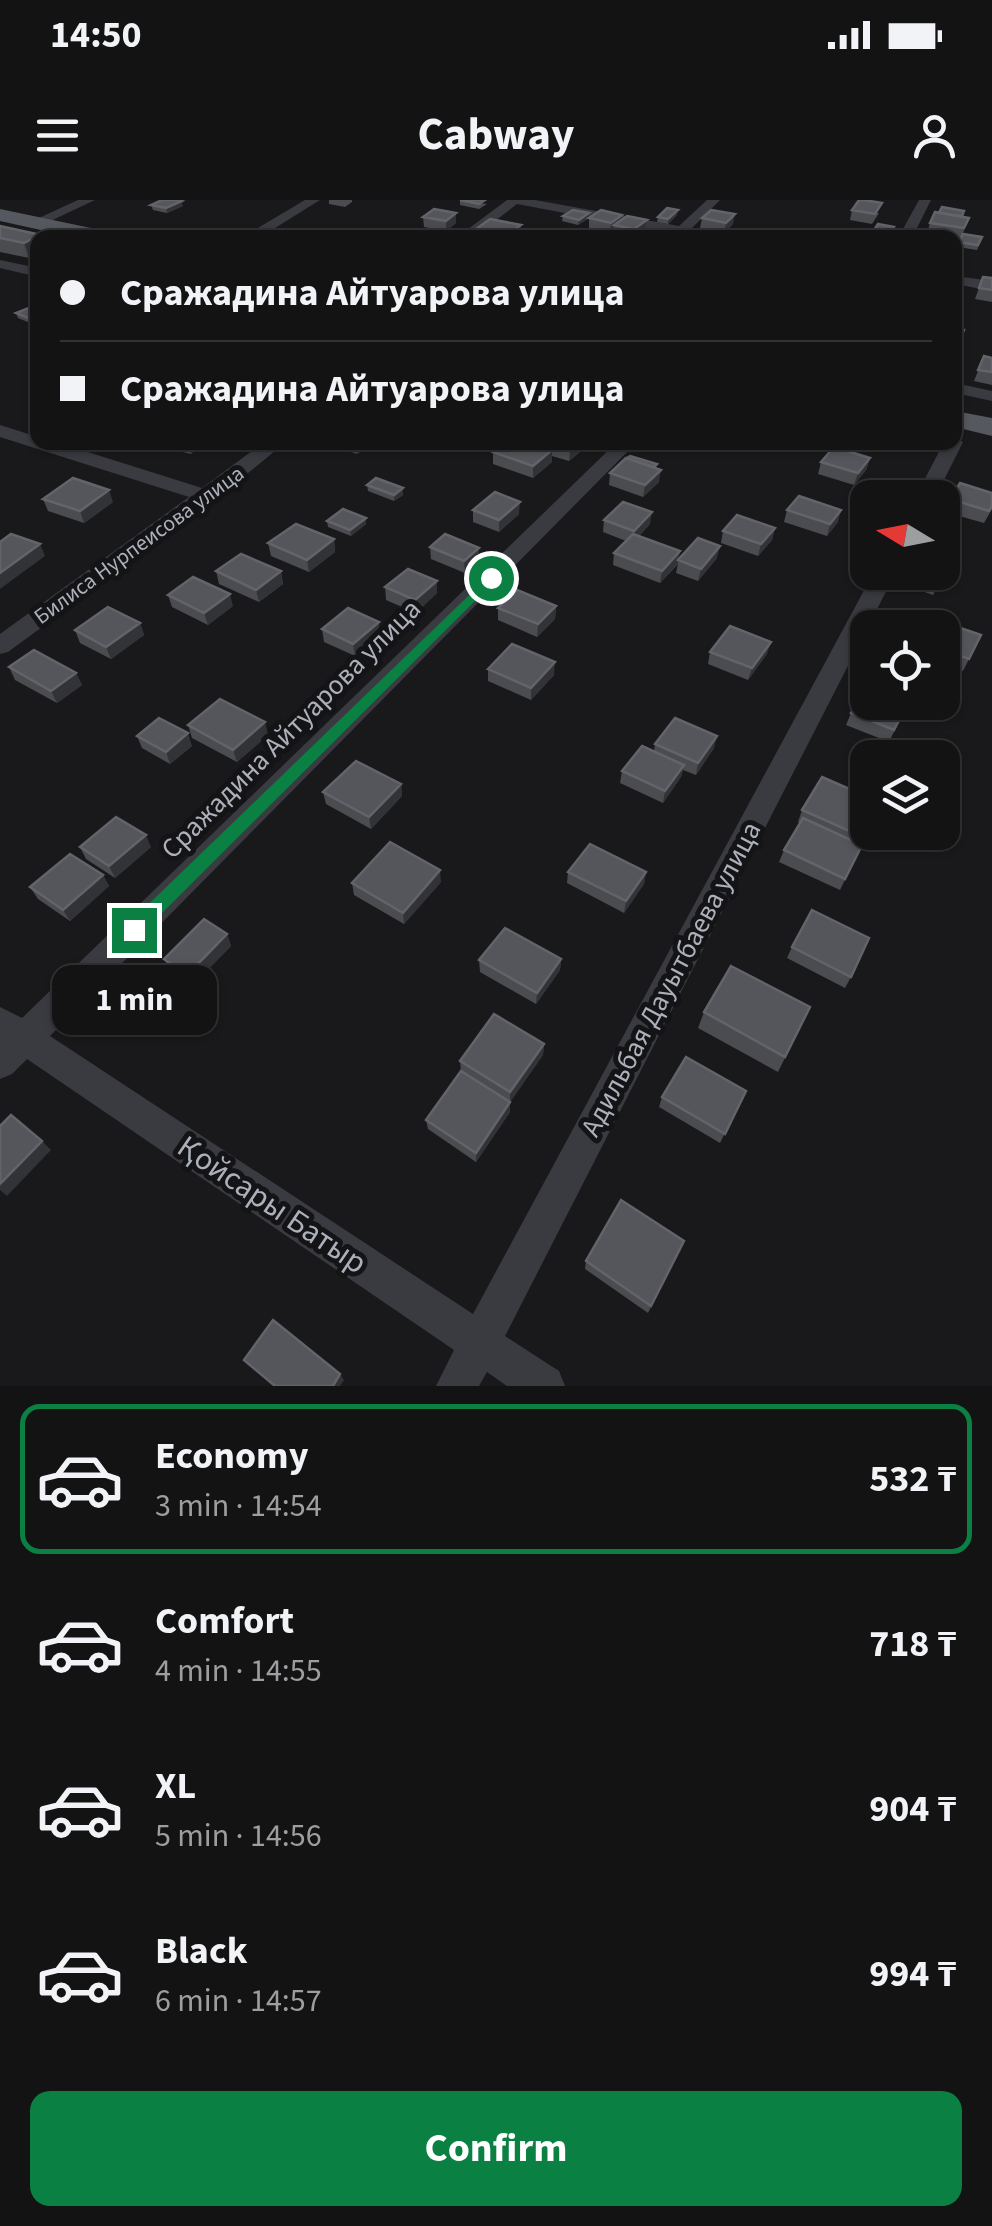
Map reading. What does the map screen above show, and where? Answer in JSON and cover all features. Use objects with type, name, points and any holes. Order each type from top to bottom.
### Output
[{"type":"main road","points":[[0,214],[74,230]]},
{"type":"street","points":[[37,222],[89,200]]},
{"type":"street","points":[[262,230],[314,200]]},
{"type":"street","points":[[474,230],[515,200],[682,230],[714,200]]},
{"type":"street","points":[[909,230],[926,200]]},
{"type":"street","points":[[0,264],[30,270]]},
{"type":"street","points":[[962,281],[992,286]]},
{"type":"street","points":[[962,390],[992,396]]},
{"type":"street","points":[[0,431],[30,440]]},
{"type":"street","points":[[61,450],[208,496]]},
{"type":"street","name":"Билиса Нурпеисова улица","points":[[0,646],[267,450]]},
{"type":"street","name":"Сражадина Айтуарова улица","points":[[8,1041],[620,450]]},
{"type":"street","points":[[935,480],[953,450]]},
{"type":"street","name":"Адильбая Дауытбаева улица","points":[[457,1386],[876,590]]},
{"type":"street","name":"Қойсары Батыр","points":[[8,1041],[544,1386]]},
{"type":"building","points":[[162,200],[182,201],[166,208],[151,205]]},
{"type":"building","points":[[859,200],[882,203],[875,214],[852,210]]},
{"type":"building","points":[[942,207],[964,211],[962,216],[939,213]]},
{"type":"building","points":[[667,208],[678,210],[668,219],[658,217]]},
{"type":"building","points":[[434,209],[456,213],[446,221],[423,217]]},
{"type":"building","points":[[573,210],[589,213],[579,220],[563,216]]},
{"type":"building","points":[[601,210],[622,215],[611,223],[589,218]]},
{"type":"building","points":[[711,210],[735,214],[726,223],[702,218]]},
{"type":"building","points":[[935,212],[969,218],[964,228],[930,223]]},
{"type":"building","points":[[627,216],[647,220],[634,229],[614,225]]},
{"type":"building","points":[[490,219],[521,225],[514,230],[475,230]]},
{"type":"building","points":[[878,224],[894,227],[892,230],[874,230]]},
{"type":"building","points":[[0,226],[30,233],[30,240],[24,243],[0,238]]},
{"type":"building","points":[[962,236],[982,237],[978,245],[962,242]]},
{"type":"building","points":[[983,277],[992,278],[992,290],[979,288]]},
{"type":"building","points":[[30,307],[28,318],[16,313]]},
{"type":"building","points":[[984,356],[992,358],[992,372],[978,370]]},
{"type":"building","points":[[495,450],[552,450],[533,466],[493,452]]},
{"type":"building","points":[[831,450],[870,458],[858,473],[821,462]]},
{"type":"building","points":[[626,458],[661,470],[645,485],[610,473]]},
{"type":"building","points":[[627,458],[657,464],[654,467]]},
{"type":"building","points":[[73,478],[109,490],[80,511],[43,499]]},
{"type":"building","points":[[376,478],[403,488],[394,495],[367,485]]},
{"type":"building","points":[[960,483],[992,493],[989,511],[960,502]]},
{"type":"building","points":[[495,492],[520,502],[499,520],[473,510]]},
{"type":"building","points":[[799,496],[841,510],[830,524],[787,510]]},
{"type":"building","points":[[623,502],[652,512],[634,531],[604,520]]},
{"type":"building","points":[[343,509],[366,518],[350,530],[327,521]]},
{"type":"building","points":[[737,515],[775,528],[761,544],[723,531]]},
{"type":"building","points":[[296,524],[334,539],[307,560],[268,543]]},
{"type":"building","points":[[11,534],[40,544],[0,573],[0,542]]},
{"type":"building","points":[[445,534],[479,548],[464,561],[430,547]]},
{"type":"building","points":[[633,534],[680,551],[662,571],[614,553]]},
{"type":"building","points":[[698,538],[720,546],[701,569],[678,560]]},
{"type":"building","points":[[241,554],[281,571],[256,590],[216,571]]},
{"type":"building","points":[[408,569],[437,581],[415,600],[385,587]]},
{"type":"building","points":[[193,577],[230,594],[204,613],[168,595]]},
{"type":"building","points":[[517,590],[556,606],[538,624],[498,608]]},
{"type":"building","points":[[108,607],[140,623],[106,647],[75,630]]},
{"type":"building","points":[[348,608],[379,622],[353,644],[322,629]]},
{"type":"building","points":[[730,626],[771,642],[752,668],[710,652]]},
{"type":"building","points":[[960,628],[981,635],[969,659],[960,656]]},
{"type":"building","points":[[512,644],[555,662],[531,688],[488,669]]},
{"type":"building","points":[[34,650],[76,673],[51,691],[9,667]]},
{"type":"building","points":[[220,699],[265,722],[233,750],[188,725]]},
{"type":"building","points":[[159,718],[188,733],[166,752],[137,736]]},
{"type":"building","points":[[675,718],[717,736],[698,763],[655,744]]},
{"type":"building","points":[[869,720],[899,720],[894,730]]},
{"type":"building","points":[[642,746],[684,765],[665,791],[622,771]]},
{"type":"building","points":[[356,761],[401,784],[369,817],[323,792]]},
{"type":"building","points":[[822,777],[850,789],[850,831],[802,810]]},
{"type":"building","points":[[116,817],[146,835],[109,866],[80,847]]},
{"type":"building","points":[[803,818],[850,840],[850,850],[860,850],[845,879],[784,850]]},
{"type":"building","points":[[390,842],[440,870],[403,913],[352,883]]},
{"type":"building","points":[[590,844],[646,872],[626,901],[568,872]]},
{"type":"building","points":[[70,854],[103,875],[63,910],[30,887]]},
{"type":"building","points":[[812,910],[869,938],[851,977],[792,947]]},
{"type":"building","points":[[204,919],[227,934],[187,975],[164,959]]},
{"type":"building","points":[[505,928],[561,959],[537,993],[479,960]]},
{"type":"building","points":[[731,966],[810,1007],[785,1057],[704,1012]]},
{"type":"building","points":[[494,1014],[544,1044],[510,1092],[460,1061]]},
{"type":"building","points":[[686,1057],[746,1091],[725,1134],[662,1097]]},
{"type":"building","points":[[461,1071],[510,1102],[476,1153],[426,1120]]},
{"type":"building","points":[[11,1115],[42,1141],[0,1184],[0,1126]]},
{"type":"building","points":[[621,1200],[684,1241],[651,1306],[586,1261]]},
{"type":"building","points":[[273,1320],[340,1374],[333,1386],[275,1386],[244,1360]]},
{"type":"route","points":[[134,930],[491,578]]}]
